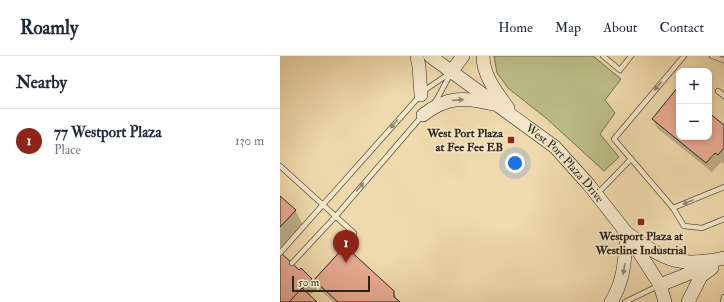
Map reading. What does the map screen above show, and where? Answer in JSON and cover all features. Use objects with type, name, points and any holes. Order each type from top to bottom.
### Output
[{"type":"main road","points":[[417,56],[420,67],[421,95]]},
{"type":"main road","name":"West Port Plaza Drive","points":[[430,56],[555,147],[597,194],[627,233],[660,285],[665,302]]},
{"type":"main road","points":[[451,72],[463,56]]},
{"type":"main road","points":[[483,56],[485,70],[494,89],[515,118]]},
{"type":"main road","points":[[423,115],[435,106],[453,100],[464,99],[497,105]]},
{"type":"main road","points":[[627,233],[642,244],[671,260],[704,262],[723,259]]},
{"type":"main road","points":[[611,302],[621,284],[624,273],[627,233]]},
{"type":"main road","points":[[660,285],[723,259]]},
{"type":"main road","points":[[688,302],[701,276],[723,259]]},
{"type":"lane","points":[[603,56],[620,70],[631,56]]},
{"type":"lane","points":[[684,56],[614,139],[672,208],[684,226],[702,228],[724,219]]},
{"type":"lane","points":[[712,56],[724,60]]},
{"type":"lane","points":[[280,253],[425,90],[451,72]]},
{"type":"lane","points":[[292,263],[335,217],[437,99],[451,72]]},
{"type":"lane","points":[[718,92],[724,96]]},
{"type":"lane","points":[[597,194],[631,159]]},
{"type":"lane","points":[[280,166],[354,234]]},
{"type":"lane","points":[[672,208],[724,187]]},
{"type":"lane","points":[[625,302],[660,285]]},
{"type":"lane","points":[[722,302],[724,297]]},
{"type":"green space","points":[[494,56],[593,56],[621,79],[605,100],[615,113],[600,134],[619,157],[604,171],[546,118],[508,88],[497,73]]},
{"type":"building","points":[[676,89],[676,139],[652,119]]},
{"type":"building","points":[[712,115],[724,125],[724,148],[718,155],[715,153],[706,163],[678,140],[712,140]]},
{"type":"building","points":[[280,196],[296,210],[280,227]]},
{"type":"building","points":[[345,246],[394,291],[394,297],[400,302],[338,302],[314,280]]},
{"type":"building","points":[[280,252],[299,270],[301,268],[312,279],[289,302],[280,302]]},
{"type":"building","points":[[302,288],[317,302],[289,302]]},
{"type":"place","name":"West Port Plaza at Fee Fee EB","points":[[511,140]]},
{"type":"place","name":"Westport Plaza at Westline Industrial","points":[[641,222]]},
{"type":"place","name":"77 Westport Plaza","points":[[346,263]]}]
